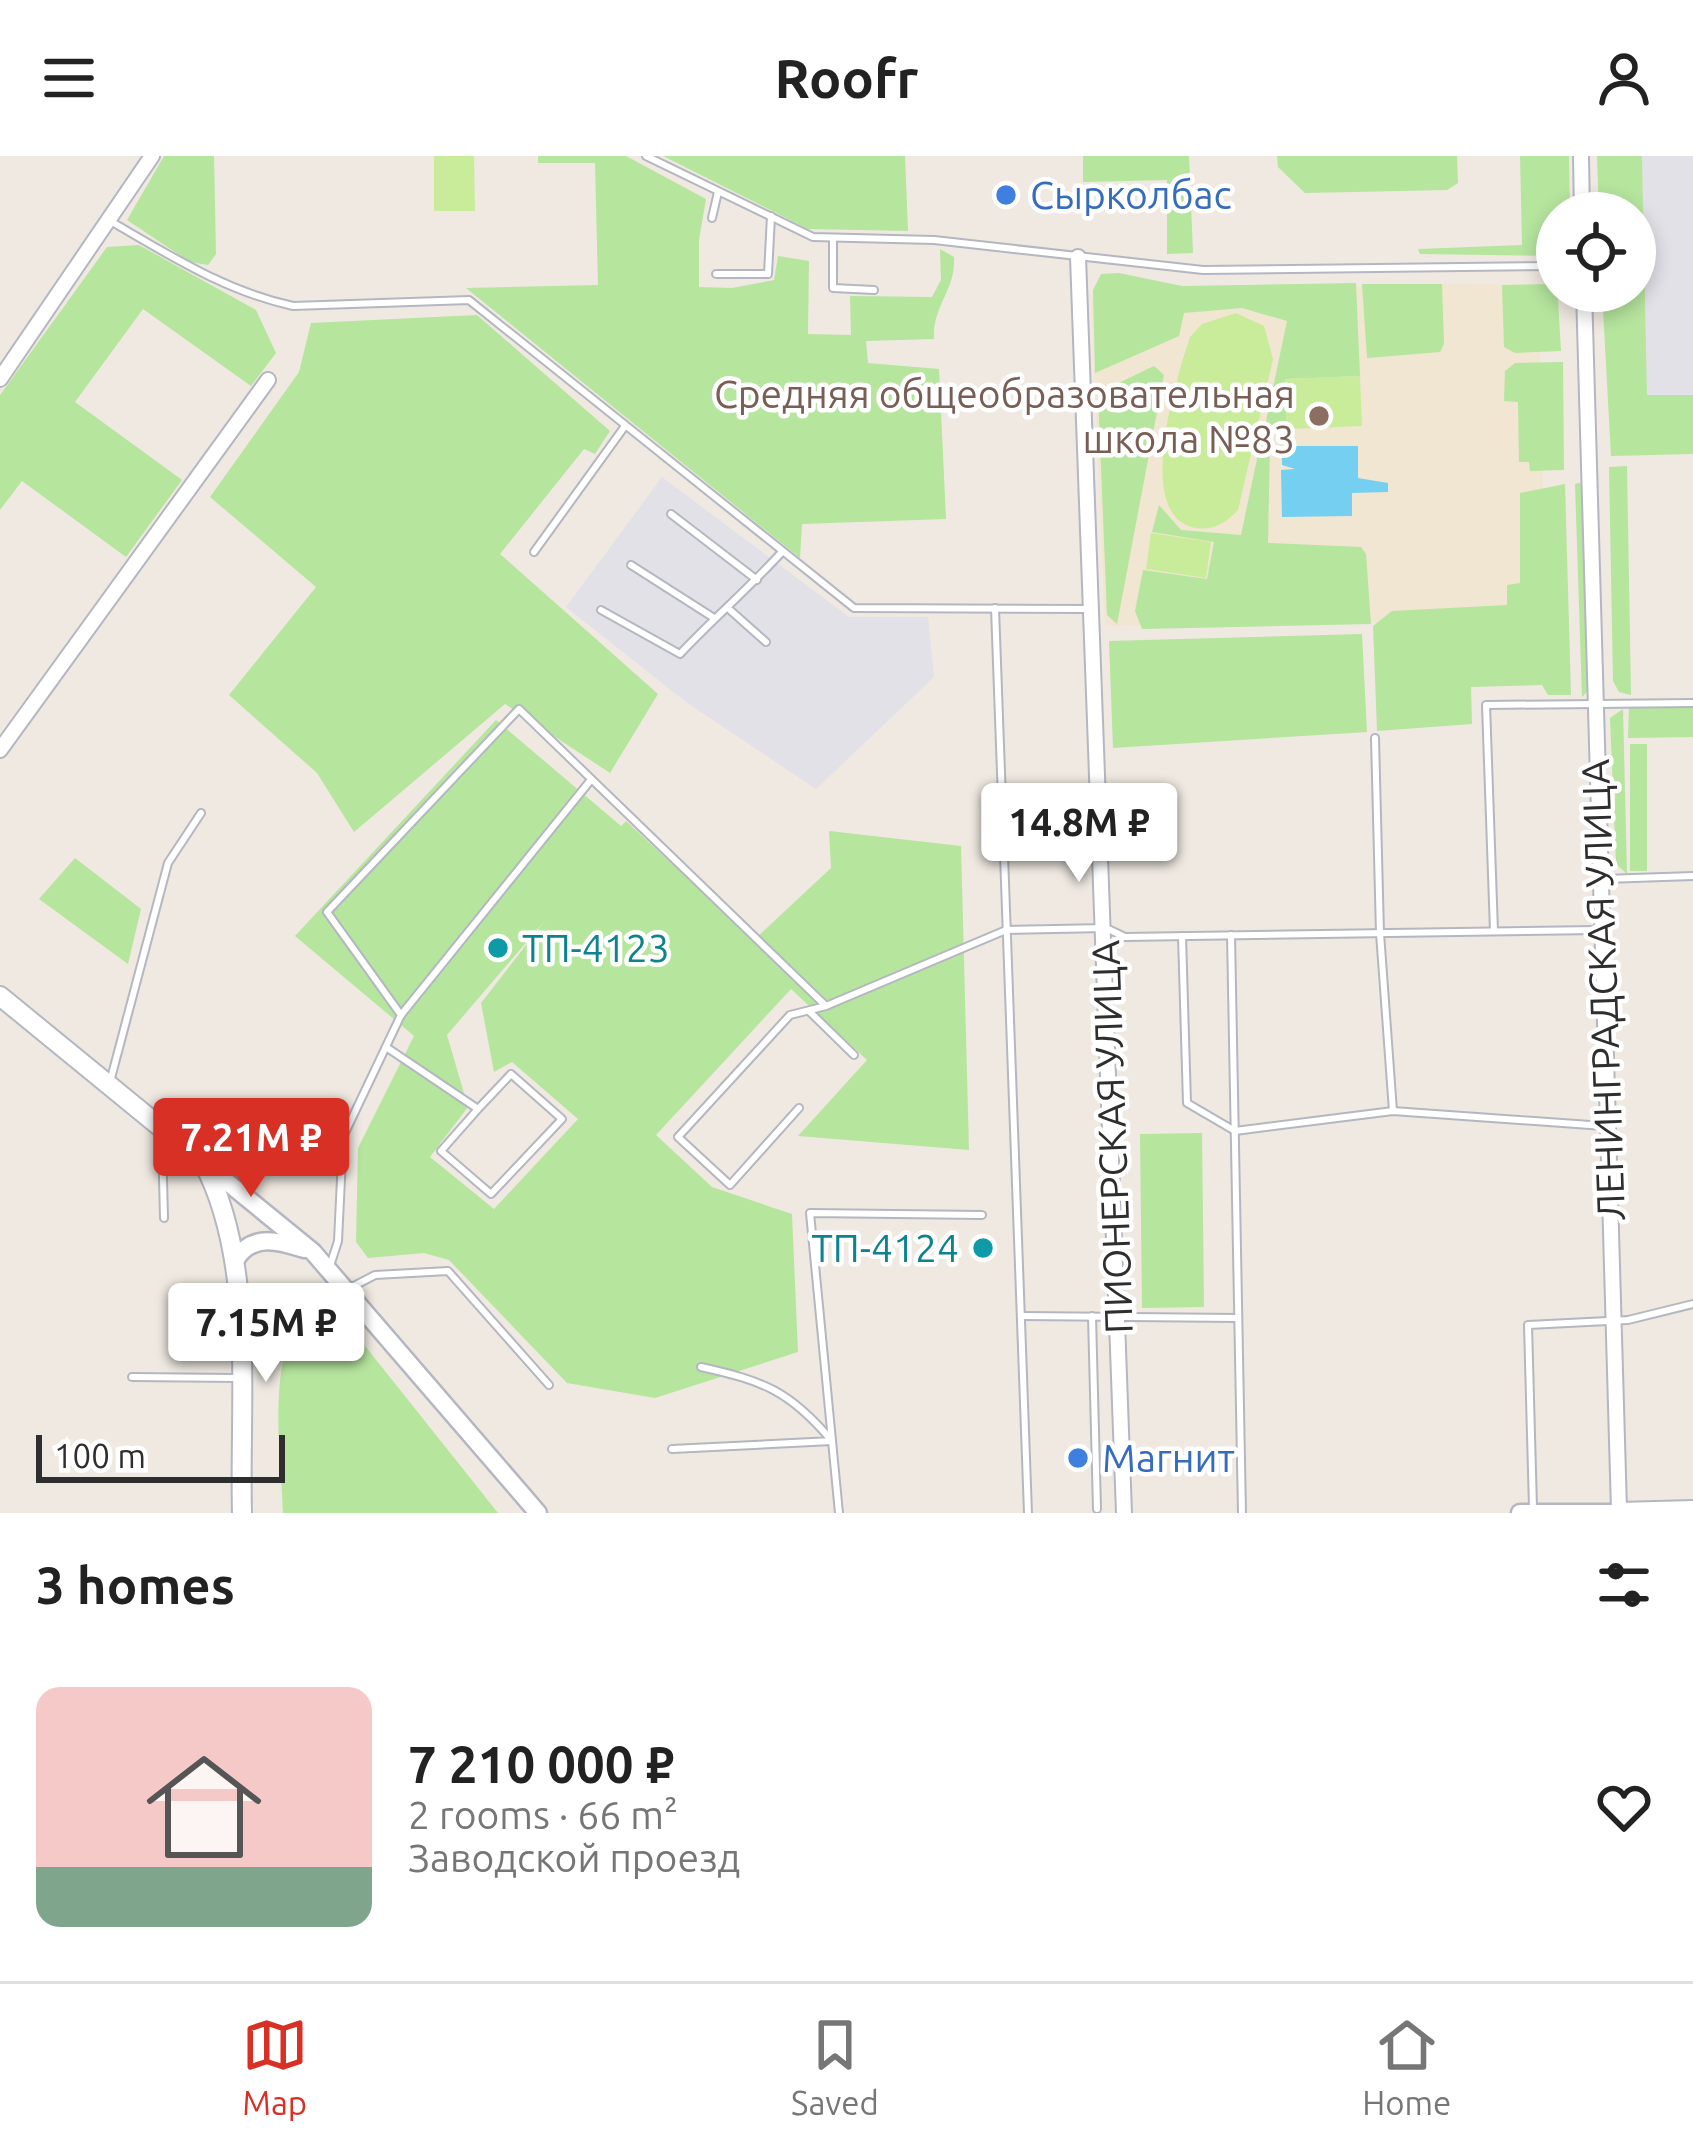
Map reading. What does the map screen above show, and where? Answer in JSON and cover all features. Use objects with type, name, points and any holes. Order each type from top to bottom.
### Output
[{"type":"main road","points":[[0,996],[203,1162],[227,1213],[236,1259],[242,1513]]},
{"type":"street","points":[[0,379],[112,222],[152,156]]},
{"type":"street","points":[[1580,156],[1581,192]]},
{"type":"street","name":"ПИОНЕРСКАЯ УЛИЦА","points":[[1078,257],[1124,1513]]},
{"type":"street","name":"ЛЕНИНГРАДСКАЯ УЛИЦА","points":[[1585,312],[1619,1511]]},
{"type":"street","points":[[0,750],[268,380]]},
{"type":"street","points":[[203,1162],[313,1252],[538,1513]]},
{"type":"street","points":[[236,1259],[247,1245],[262,1241],[313,1252]]},
{"type":"street","points":[[1520,1513],[1693,1508]]},
{"type":"lane","points":[[646,156],[813,237],[934,240],[1203,270],[1536,266]]},
{"type":"lane","points":[[712,218],[718,191]]},
{"type":"lane","points":[[716,274],[768,274],[771,216]]},
{"type":"lane","points":[[112,222],[225,287],[264,300],[292,306],[469,300],[854,608],[1089,609]]},
{"type":"lane","points":[[833,238],[833,288],[874,290]]},
{"type":"lane","points":[[534,552],[626,427]]},
{"type":"lane","points":[[671,514],[757,580]]},
{"type":"lane","points":[[602,610],[680,654],[714,618],[730,610],[782,553]]},
{"type":"lane","points":[[631,565],[714,618]]},
{"type":"lane","points":[[995,608],[1028,1513]]},
{"type":"lane","points":[[730,610],[766,642]]},
{"type":"lane","points":[[1494,932],[1486,705],[1693,704]]},
{"type":"lane","points":[[401,1015],[327,912],[519,710],[826,1006]]},
{"type":"lane","points":[[1375,738],[1380,933],[1393,1111]]},
{"type":"lane","points":[[329,1269],[338,1241],[343,1137],[401,1015],[590,781]]},
{"type":"lane","points":[[109,1085],[168,863],[201,813]]},
{"type":"lane","points":[[1600,879],[1693,876]]},
{"type":"lane","points":[[799,1108],[730,1185],[678,1138],[790,1015],[826,1006],[1006,930],[1106,928],[1125,937],[1602,930]]},
{"type":"lane","points":[[1232,935],[1241,1513]]},
{"type":"lane","points":[[1182,936],[1187,1103],[1235,1131],[1393,1111],[1607,1126]]},
{"type":"lane","points":[[809,1012],[854,1054]]},
{"type":"lane","points":[[386,1047],[478,1109]]},
{"type":"lane","points":[[511,1074],[562,1119],[491,1194],[441,1151],[478,1109],[511,1074]]},
{"type":"lane","points":[[162,1128],[164,1218]]},
{"type":"lane","points":[[334,1132],[343,1137]]},
{"type":"lane","points":[[839,1513],[810,1213],[982,1215]]},
{"type":"lane","points":[[347,1290],[375,1275],[448,1270],[549,1385]]},
{"type":"lane","points":[[1533,1513],[1528,1325],[1613,1322],[1693,1304]]},
{"type":"lane","points":[[1022,1316],[1238,1318]]},
{"type":"lane","points":[[1092,1316],[1097,1509]]},
{"type":"lane","points":[[701,1366],[754,1378],[799,1401],[832,1441]]},
{"type":"lane","points":[[132,1377],[238,1378]]},
{"type":"lane","points":[[672,1449],[832,1441]]},
{"type":"shaded area","points":[[1642,156],[1693,156],[1693,395],[1647,396],[1645,312],[1656,312],[1656,192],[1643,192]]},
{"type":"shaded area","name":"Средняя общеобразовательная школа №83","points":[[1536,285],[1545,620],[1105,626],[1091,297]]},
{"type":"shaded area","points":[[662,477],[849,617],[928,617],[934,677],[816,789],[686,702],[566,607]]},
{"type":"green space","points":[[164,156],[214,156],[216,254],[208,265],[190,262],[127,220]]},
{"type":"green space","points":[[434,156],[474,156],[475,211],[434,211]]},
{"type":"green space","points":[[538,156],[626,156],[706,199],[699,240],[699,287],[732,288],[774,280],[778,256],[809,261],[808,334],[851,335],[850,296],[932,297],[941,280],[940,249],[954,257],[934,339],[866,341],[868,363],[939,369],[946,519],[802,524],[800,558],[466,288],[598,285],[595,163],[538,163]]},
{"type":"green space","points":[[663,156],[905,156],[908,231],[808,229]]},
{"type":"green space","points":[[1083,156],[1189,156],[1193,253],[1167,254],[1167,180],[1083,182]]},
{"type":"green space","points":[[1277,156],[1457,156],[1458,183],[1447,190],[1305,193],[1278,167]]},
{"type":"green space","points":[[1520,156],[1569,156],[1570,192],[1536,192],[1536,256],[1420,254],[1418,249],[1522,245]]},
{"type":"green space","points":[[1597,156],[1642,156],[1643,192],[1598,192]]},
{"type":"green space","points":[[139,245],[256,310],[276,353],[251,386],[143,309],[75,402],[182,480],[126,557],[22,481],[0,510],[0,395],[107,247]]},
{"type":"green space","points":[[1119,273],[1182,286],[1356,283],[1360,376],[1285,379],[1287,429],[1264,431],[1287,321],[1242,308],[1184,313],[1179,336],[1095,373],[1093,290],[1101,274]]},
{"type":"green space","points":[[1362,284],[1442,284],[1444,344],[1440,352],[1367,358]]},
{"type":"green space","points":[[1536,284],[1536,312],[1559,312],[1561,351],[1515,353],[1504,347],[1502,285]]},
{"type":"green space","points":[[1603,312],[1645,312],[1647,395],[1693,395],[1693,454],[1611,456]]},
{"type":"green space","points":[[1236,313],[1264,326],[1273,359],[1238,510],[1219,525],[1196,528],[1177,518],[1166,499],[1164,443],[1169,412],[1190,337],[1202,324]]},
{"type":"green space","points":[[477,315],[610,431],[595,454],[584,449],[500,554],[658,694],[610,773],[505,704],[354,832],[317,773],[229,695],[316,587],[210,497],[299,372],[311,323]]},
{"type":"green space","points":[[1563,362],[1564,470],[1530,471],[1529,462],[1519,462],[1518,402],[1504,401],[1505,371],[1515,363]]},
{"type":"green space","points":[[1154,366],[1164,375],[1117,624],[1107,615],[1098,393]]},
{"type":"green space","points":[[1360,376],[1362,426],[1287,429],[1285,379]]},
{"type":"green space","points":[[1261,440],[1270,440],[1268,543],[1361,547],[1366,554],[1371,624],[1142,629],[1135,611],[1143,570],[1207,579],[1214,542],[1152,532],[1159,505],[1181,530],[1241,535]]},
{"type":"green space","points":[[1627,466],[1631,695],[1619,692],[1613,681],[1609,467]]},
{"type":"green space","points":[[1585,482],[1589,690],[1582,697],[1575,484]]},
{"type":"green space","points":[[1565,484],[1571,695],[1548,695],[1542,685],[1471,687],[1472,724],[1377,731],[1373,626],[1392,611],[1507,605],[1507,585],[1520,583],[1520,493]]},
{"type":"green space","points":[[1151,533],[1211,542],[1206,578],[1146,569]]},
{"type":"green space","points":[[1362,634],[1367,732],[1113,748],[1109,641]]},
{"type":"green space","points":[[1629,705],[1693,706],[1693,737],[1628,738]]},
{"type":"green space","points":[[1623,709],[1627,874],[1616,864],[1610,718]]},
{"type":"green space","points":[[496,720],[621,826],[626,821],[754,940],[831,868],[829,831],[961,846],[969,1150],[798,1136],[867,1060],[791,989],[656,1135],[712,1187],[792,1214],[798,1352],[655,1398],[567,1383],[449,1260],[424,1253],[368,1258],[356,1242],[358,1148],[414,1036],[295,936]],"holes":[[[547,918],[481,1003],[494,1072],[512,1062],[578,1119],[494,1209],[430,1157],[468,1107],[447,1035]]]},
{"type":"green space","points":[[1630,744],[1647,744],[1647,871],[1630,871]]},
{"type":"green space","points":[[75,858],[141,909],[128,964],[39,899]]},
{"type":"green space","points":[[1202,1133],[1204,1307],[1142,1308],[1140,1134]]},
{"type":"green space","points":[[315,1303],[338,1312],[498,1513],[283,1513],[281,1371],[298,1321]]},
{"type":"water","points":[[1358,446],[1358,478],[1388,483],[1388,492],[1352,493],[1352,516],[1282,517],[1281,470],[1295,469],[1282,465],[1282,449]]},
{"type":"place","name":"Сырколбас","points":[[1006,195]]},
{"type":"place","name":"Средняя общеобразовательная школа №83","points":[[1319,416]]},
{"type":"place","name":"ТП-4123","points":[[498,948]]},
{"type":"place","name":"ТП-4124","points":[[983,1248]]},
{"type":"place","name":"Магнит","points":[[1078,1458]]}]
